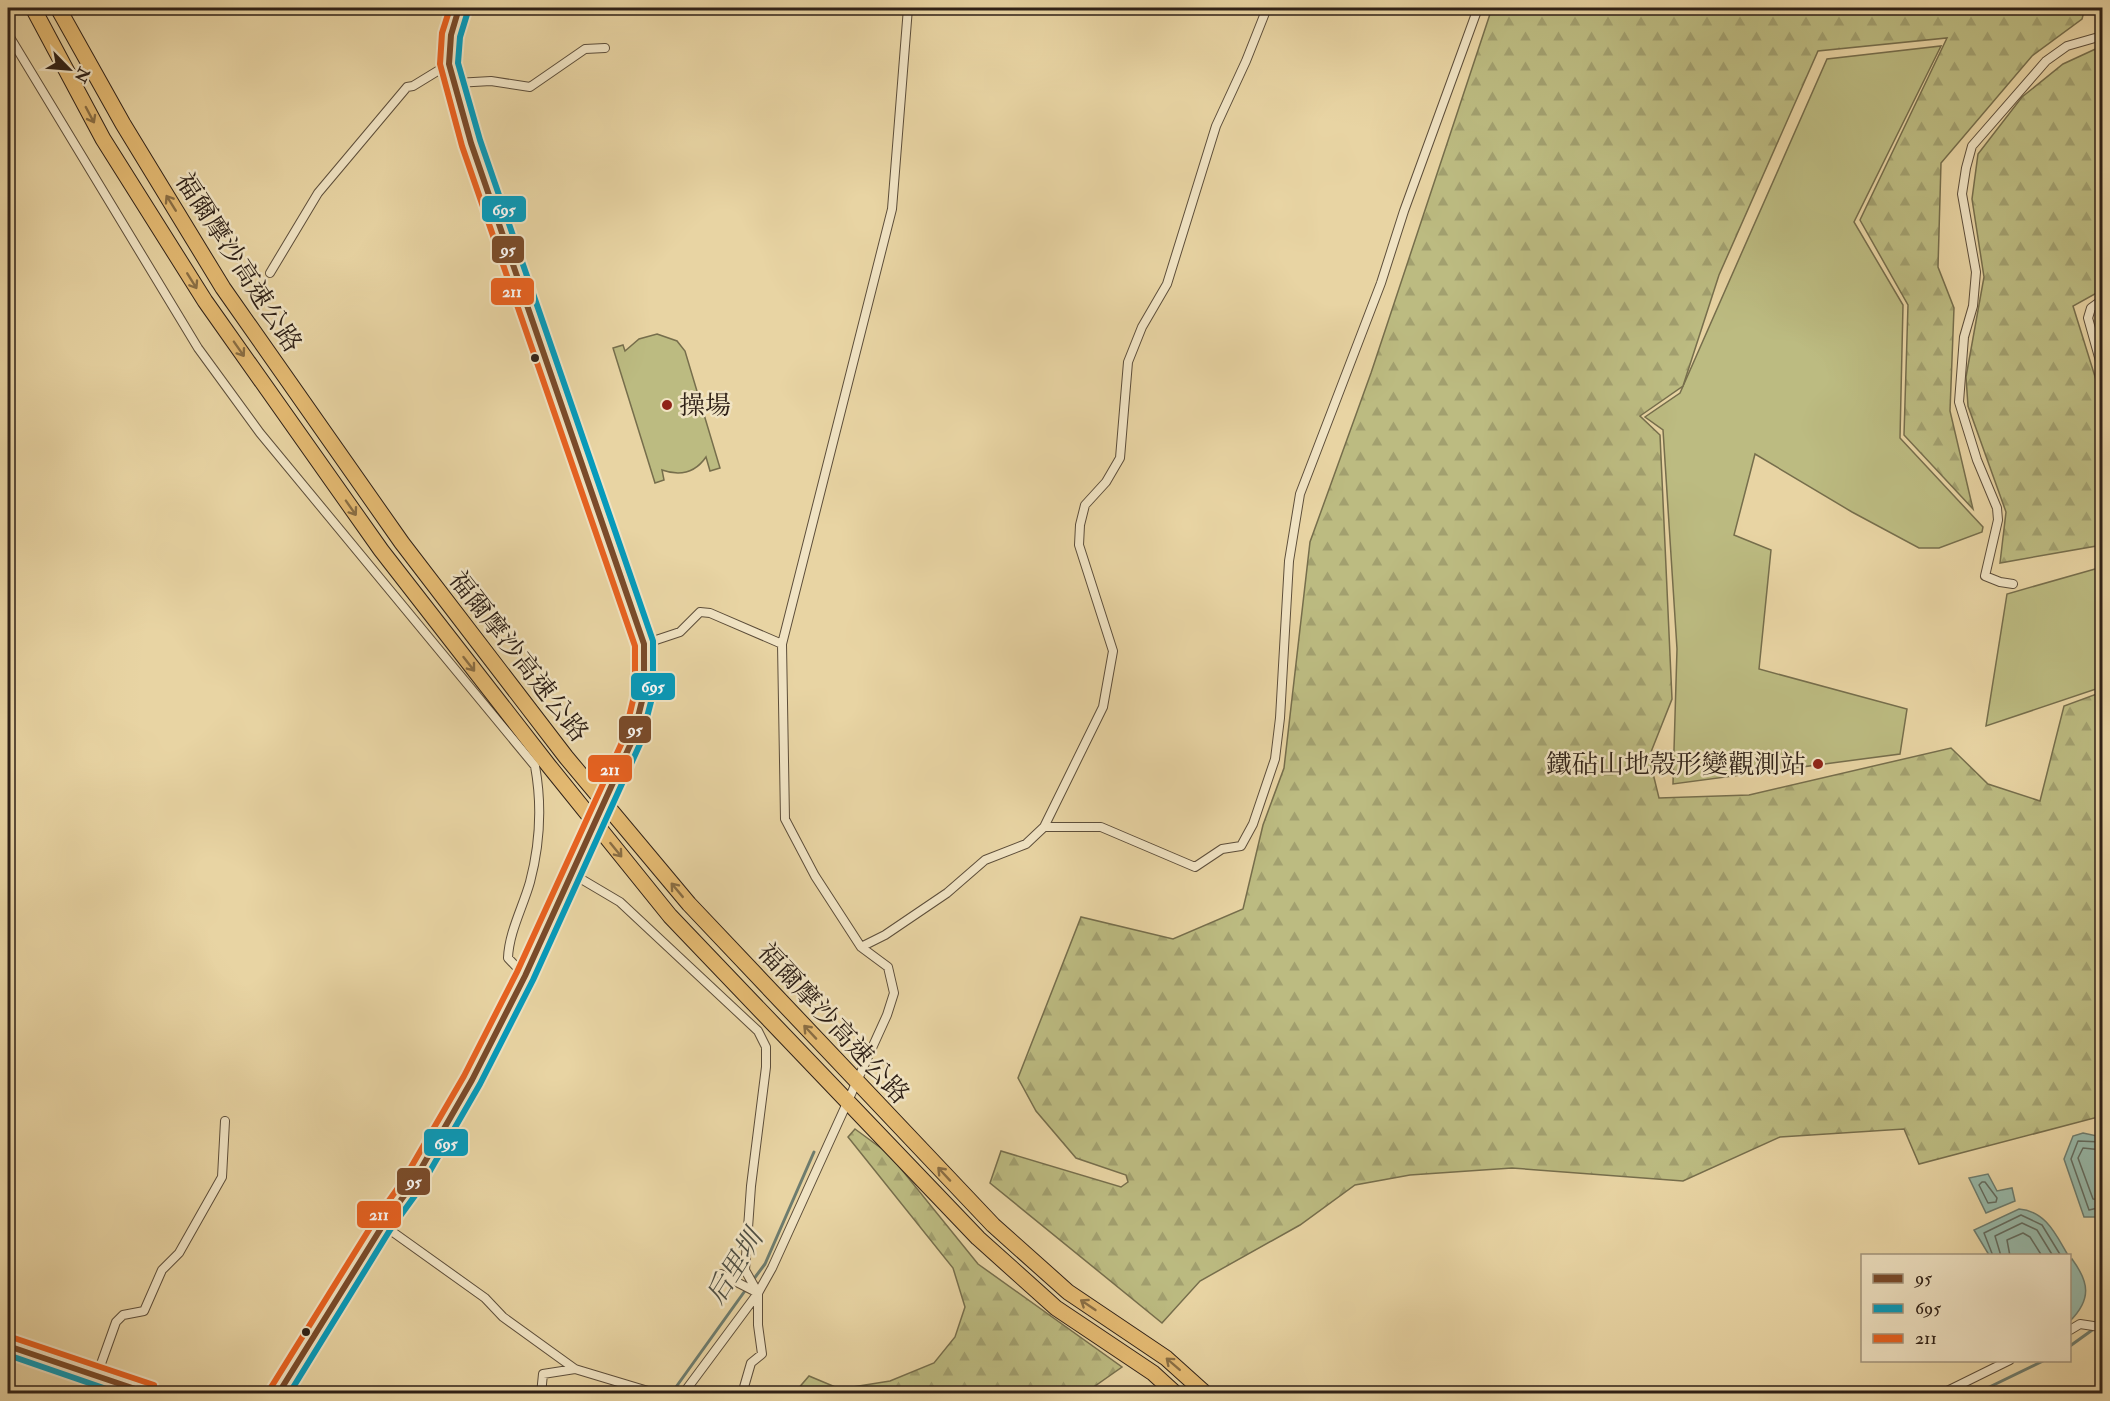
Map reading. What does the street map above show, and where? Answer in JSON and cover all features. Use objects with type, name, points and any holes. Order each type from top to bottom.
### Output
[{"type":"highway","name":"福爾摩沙高速公路","points":[[33,8],[103,139],[205,301],[381,550],[663,908],[978,1238],[1056,1308],[1153,1373],[1176,1394]]},
{"type":"highway","name":"福爾摩沙高速公路","points":[[58,8],[123,124],[223,288],[402,543],[574,766],[689,904],[993,1226],[1068,1292],[1166,1358],[1206,1394]]},
{"type":"street","points":[[278,1394],[383,1225],[411,1186],[472,1080],[525,976],[632,741],[643,714],[647,687],[644,644],[471,143],[449,64],[451,35],[459,8]]},
{"type":"street","points":[[682,1394],[758,1293],[832,1140],[887,1015],[894,993],[888,967],[861,948],[815,876],[785,819],[782,644],[892,209],[908,8]]},
{"type":"street","points":[[861,948],[885,935],[947,892],[985,860],[1026,844],[1044,827],[1102,706],[1111,670],[1111,639],[1079,545],[1080,525],[1085,505],[1106,482],[1120,458],[1128,363],[1142,327],[1167,284],[1216,126],[1267,8]]},
{"type":"street","points":[[1044,827],[1101,827],[1195,867],[1222,849],[1241,846],[1252,824],[1275,759],[1280,718],[1288,561],[1300,495],[1381,283],[1404,211],[1478,8]]},
{"type":"street","points":[[8,34],[198,348],[260,433],[535,766],[539,788],[538,840],[530,883],[508,945],[508,958],[525,976]]},
{"type":"street","points":[[2013,584],[1985,576],[1998,520],[1997,508],[1977,460],[1959,402],[1963,345],[1973,306],[1976,272],[1962,194],[1966,168],[1972,146],[2046,61],[2067,46],[2103,36]]},
{"type":"street","points":[[456,83],[491,81],[531,87],[585,49],[605,48]]},
{"type":"street","points":[[270,273],[318,193],[406,87],[449,64]]},
{"type":"street","points":[[2103,300],[2091,308],[2088,318],[2103,368]]},
{"type":"street","points":[[644,644],[680,632],[700,612],[710,613],[782,644]]},
{"type":"street","points":[[571,873],[620,902],[758,1031],[766,1047],[766,1067],[750,1186],[745,1270],[758,1293],[758,1325],[762,1354],[751,1363],[742,1394]]},
{"type":"street","points":[[98,1375],[116,1322],[123,1315],[137,1315],[144,1311],[162,1270],[179,1253],[222,1177],[225,1121]]},
{"type":"street","points":[[383,1225],[485,1298],[504,1317],[575,1369],[658,1394]]},
{"type":"street","points":[[721,1274],[758,1293]]},
{"type":"street","points":[[2071,1329],[2080,1324],[2100,1327],[2103,1330]]},
{"type":"street","points":[[8,1346],[151,1394]]},
{"type":"street","points":[[1941,1394],[2006,1362]]},
{"type":"street","points":[[541,1394],[543,1374],[575,1369]]},
{"type":"green space","points":[[1492,8],[2085,8],[2082,19],[2032,56],[1941,163],[1938,267],[1954,308],[1950,411],[1973,509],[1904,435],[1908,305],[1860,220],[1947,38],[1818,51],[1719,275],[1683,386],[1640,416],[1660,435],[1672,699],[1649,757],[1659,798],[1749,795],[1951,748],[1988,784],[2040,801],[2064,706],[2102,692],[2102,1116],[1919,1164],[1904,1129],[1780,1137],[1683,1181],[1512,1168],[1410,1175],[1355,1185],[1300,1225],[1200,1281],[1162,1323],[990,1183],[1001,1151],[1121,1187],[1128,1182],[1126,1175],[1076,1158],[1036,1111],[1018,1078],[1081,917],[1173,939],[1243,909],[1263,825],[1284,768],[1310,542],[1371,373]]},
{"type":"green space","points":[[1941,46],[1854,222],[1903,305],[1900,438],[1983,527],[1982,532],[1939,548],[1919,548],[1852,512],[1755,454],[1734,535],[1771,550],[1759,669],[1907,709],[1900,754],[1673,784],[1677,649],[1663,430],[1645,417],[1680,393],[1827,59]]},
{"type":"green space","points":[[2102,46],[2102,290],[2073,306],[2102,399],[2102,545],[2000,563],[2006,512],[1968,406],[1966,377],[1984,277],[1972,199],[1978,154],[2022,97],[2063,64]]},
{"type":"green space","points":[[657,334],[677,341],[685,351],[720,468],[710,471],[706,457],[697,467],[686,472],[674,473],[662,470],[664,480],[655,483],[613,348],[623,345],[625,351],[639,339]]},
{"type":"green space","points":[[2102,567],[2102,687],[1986,726],[2007,594]]},
{"type":"green space","points":[[855,1129],[889,1154],[978,1264],[1122,1367],[1085,1393],[802,1394],[797,1390],[809,1376],[840,1389],[890,1381],[934,1363],[955,1337],[965,1307],[953,1268],[848,1137]]},
{"type":"water","points":[[2083,1133],[2102,1137],[2102,1210],[2098,1217],[2084,1217],[2064,1159],[2073,1136]]},
{"type":"water","points":[[1988,1174],[1997,1191],[2012,1188],[2015,1201],[1986,1213],[1969,1178]]},
{"type":"water","points":[[2019,1209],[2028,1211],[2036,1214],[2049,1225],[2067,1254],[1988,1254],[1974,1230]]},
{"type":"water","points":[[2071,1260],[2082,1275],[2086,1290],[2082,1305],[2071,1320]]},
{"type":"waterway","name":"后里圳","points":[[753,1280],[765,1264],[814,1152]]},
{"type":"waterway","name":"后里圳","points":[[671,1394],[747,1288]]},
{"type":"waterway","points":[[2071,1345],[2095,1328]]},
{"type":"waterway","points":[[1975,1394],[2041,1362]]},
{"type":"transit line","name":"211","points":[[270,1389],[375,1220],[403,1181],[464,1076],[517,972],[624,738],[635,692],[635,646],[462,146],[440,64],[442,33],[450,8]]},
{"type":"transit line","name":"95","points":[[278,1394],[383,1225],[411,1186],[472,1080],[525,976],[632,741],[644,693],[644,644],[471,143],[449,64],[451,35],[459,8]]},
{"type":"transit line","name":"695","points":[[289,1394],[390,1230],[419,1190],[480,1084],[533,980],[640,744],[653,694],[653,641],[480,140],[458,63],[460,37],[468,11]]},
{"type":"transit line","name":"211","points":[[11,1337],[154,1385]]},
{"type":"transit line","name":"95","points":[[8,1346],[150,1394]]},
{"type":"transit line","name":"695","points":[[8,1355],[121,1394]]},
{"type":"place","name":"操場","points":[[667,405]]},
{"type":"place","name":"鐵砧山地殼形變觀測站","points":[[1818,764]]}]
